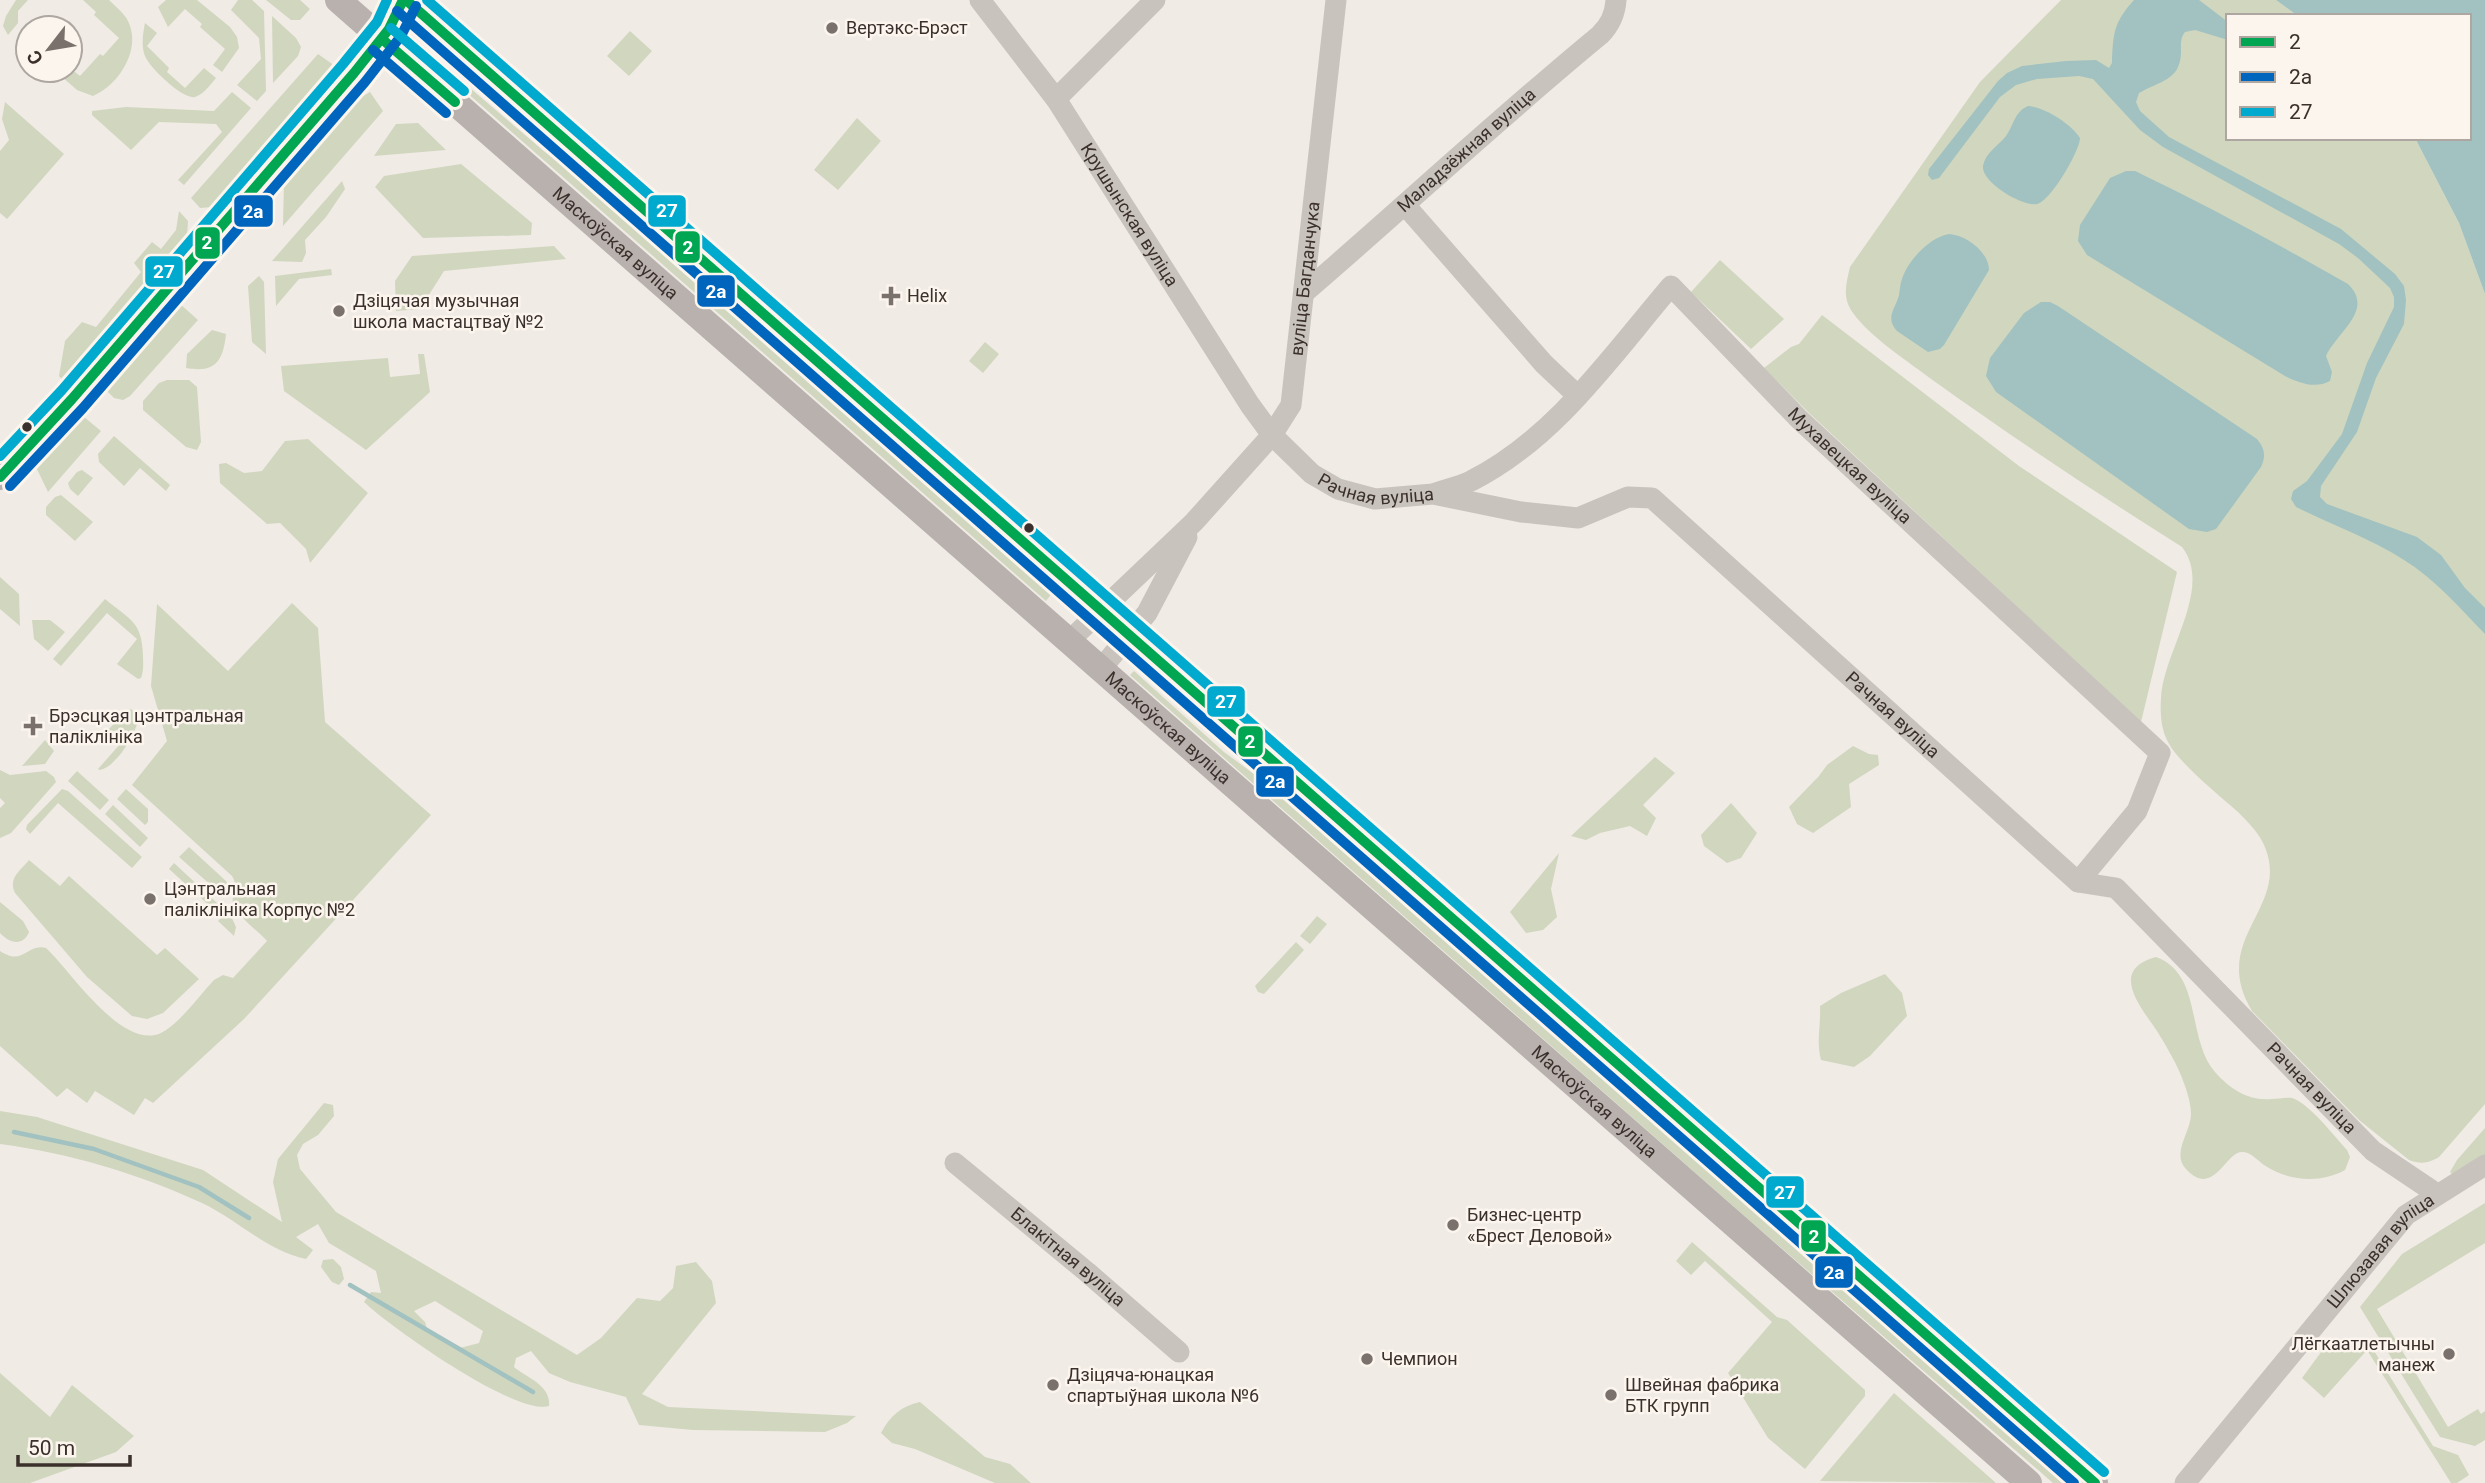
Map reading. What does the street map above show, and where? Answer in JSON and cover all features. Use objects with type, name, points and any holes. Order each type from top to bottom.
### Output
[{"type":"main road","name":"Маскоўская вуліца","points":[[338,0],[2029,1483]]},
{"type":"main road","points":[[0,477],[260,184],[382,39],[405,0],[2095,1483]]},
{"type":"street","name":"Крушынская вуліца","points":[[981,0],[1056,99],[1238,386],[1272,435]]},
{"type":"street","points":[[1056,99],[1155,0]]},
{"type":"street","name":"вуліца Багданчука","points":[[1069,641],[1194,523],[1272,435],[1291,405],[1336,0]]},
{"type":"street","name":"Маладзёжная вуліца","points":[[1305,292],[1528,94],[1600,35],[1610,25],[1616,10],[1616,0]]},
{"type":"street","points":[[1405,205],[1544,365],[1578,396]]},
{"type":"street","name":"Мухавецкая вуліца","points":[[1433,494],[1470,482],[1501,463],[1543,430],[1578,396],[1671,286],[1799,419],[2160,753],[2137,811],[2078,882]]},
{"type":"street","name":"Рачная вуліца","points":[[1272,435],[1312,474],[1338,489],[1375,499],[1433,494],[1521,512],[1576,518],[1629,497],[1653,498],[2078,882],[2116,888],[2373,1151],[2437,1194]]},
{"type":"street","name":"вуліца Багданчука","points":[[1101,669],[1147,613],[1194,523]]},
{"type":"street","name":"Блакітная вуліца","points":[[956,1163],[1179,1352]]},
{"type":"street","name":"Шлюзавая вуліца","points":[[2185,1483],[2406,1215],[2485,1165]]},
{"type":"green space","points":[[16,0],[28,0],[18,14],[14,14],[14,28],[8,35],[3,26]]},
{"type":"green space","points":[[83,0],[109,0],[128,21],[132,43],[130,54],[119,75],[103,91],[93,96],[77,90],[70,84],[84,84],[84,72],[119,38],[94,15],[96,12]]},
{"type":"green space","points":[[166,0],[197,0],[230,27],[237,37],[239,48],[222,72],[213,65],[225,49],[200,27],[202,24],[185,9],[168,27],[158,7]]},
{"type":"green space","points":[[238,0],[252,0],[264,11],[266,91],[257,101],[237,85],[261,59],[259,38],[231,10]]},
{"type":"green space","points":[[266,0],[300,0],[310,9],[300,20],[291,20]]},
{"type":"green space","points":[[2061,0],[2276,0],[2295,14],[2226,14],[2226,140],[2416,140],[2459,223],[2485,294],[2485,1104],[2439,1157],[2431,1161],[2421,1163],[2409,1160],[2359,1120],[2252,1011],[2241,986],[2239,964],[2243,944],[2267,890],[2270,871],[2261,839],[2238,812],[2180,758],[2172,749],[2163,730],[2161,698],[2164,680],[2190,601],[2190,563],[2182,547],[2026,445],[1902,358],[1861,322],[1847,302],[1846,285],[1850,267],[1980,82]]},
{"type":"green space","points":[[272,16],[296,38],[301,47],[298,56],[273,83]]},
{"type":"green space","points":[[145,23],[157,33],[147,46],[169,68],[167,72],[185,88],[204,68],[216,78],[204,92],[190,97],[167,82],[153,67],[143,48]]},
{"type":"green space","points":[[630,31],[652,51],[629,76],[607,56]]},
{"type":"green space","points":[[318,54],[335,66],[334,73],[213,207],[200,208],[191,198]]},
{"type":"green space","points":[[443,65],[545,152],[579,176],[1053,592],[1046,601],[440,69]]},
{"type":"green space","points":[[232,92],[251,108],[184,185],[178,180],[222,132],[216,124],[159,122],[131,150],[92,115],[92,111],[126,107],[214,111]]},
{"type":"green space","points":[[370,92],[383,111],[283,226],[284,181],[358,99]]},
{"type":"green space","points":[[5,102],[64,154],[7,219],[0,213],[0,151],[9,140],[2,119]]},
{"type":"green space","points":[[857,118],[881,141],[838,190],[814,170]]},
{"type":"green space","points":[[418,123],[446,150],[374,156],[396,124]]},
{"type":"green space","points":[[461,164],[532,223],[531,235],[423,238],[375,187],[384,176]]},
{"type":"green space","points":[[342,181],[345,189],[326,217],[305,240],[306,253],[302,262],[272,261]]},
{"type":"green space","points":[[179,211],[188,221],[187,237],[66,384],[59,376],[65,341],[82,322],[96,327],[141,272],[134,263],[152,242],[161,249],[176,230]]},
{"type":"green space","points":[[554,246],[566,259],[444,271],[420,309],[396,311],[395,281],[412,256]]},
{"type":"green space","points":[[1720,260],[1784,319],[1751,349],[1691,292]]},
{"type":"green space","points":[[331,269],[332,275],[299,279],[276,306],[275,276]]},
{"type":"green space","points":[[259,276],[264,282],[266,354],[252,342],[248,286]]},
{"type":"green space","points":[[179,303],[198,320],[130,396],[123,400],[114,398],[105,389],[110,373],[133,356]]},
{"type":"green space","points":[[1822,315],[2019,466],[2177,572],[2141,722],[1764,368],[1799,344]]},
{"type":"green space","points":[[212,330],[226,334],[220,358],[211,367],[186,368],[187,354]]},
{"type":"green space","points":[[985,342],[999,354],[983,373],[969,361]]},
{"type":"green space","points":[[418,354],[424,354],[430,392],[366,450],[284,391],[281,366],[388,358],[390,377],[420,374]]},
{"type":"green space","points":[[167,380],[189,380],[197,387],[201,442],[197,450],[186,447],[143,410],[143,401],[159,383]]},
{"type":"green space","points":[[78,412],[101,431],[48,492],[35,465]]},
{"type":"green space","points":[[114,436],[170,485],[166,491],[140,468],[124,486],[99,462],[98,454]]},
{"type":"green space","points":[[308,439],[368,493],[310,563],[306,549],[280,523],[267,524],[220,483],[219,464],[226,463],[244,473],[262,471],[285,441]]},
{"type":"green space","points":[[82,470],[93,478],[78,496],[68,483]]},
{"type":"green space","points":[[61,495],[93,522],[75,541],[46,515],[46,507],[55,497]]},
{"type":"green space","points":[[0,577],[19,594],[20,626],[0,609]]},
{"type":"green space","points":[[105,599],[128,617],[137,628],[142,644],[141,678],[138,679],[117,664],[137,639],[107,613],[61,666],[53,659]]},
{"type":"green space","points":[[292,603],[318,628],[325,722],[431,815],[244,1019],[153,1103],[145,1098],[134,1115],[95,1091],[87,1103],[67,1088],[57,1097],[0,1046],[0,951],[15,957],[39,947],[46,948],[114,1020],[130,1030],[146,1035],[168,1029],[214,980],[223,975],[233,978],[267,941],[235,907],[235,883],[232,876],[132,785],[167,741],[151,686],[157,604],[228,671]]},
{"type":"green space","points":[[32,620],[50,620],[65,632],[48,651],[34,639]]},
{"type":"green space","points":[[1134,671],[1224,752],[1303,810],[2073,1483],[2053,1483],[1749,1220],[1130,675]]},
{"type":"green space","points":[[131,709],[139,717],[130,740],[112,763],[106,768],[98,769],[121,743],[108,730]]},
{"type":"green space","points":[[45,740],[54,751],[45,764],[22,766]]},
{"type":"green space","points":[[1853,746],[1869,754],[1878,755],[1879,765],[1849,784],[1851,807],[1813,833],[1797,824],[1789,807],[1827,765]]},
{"type":"green space","points":[[1655,757],[1675,773],[1643,805],[1656,818],[1647,836],[1630,826],[1600,833],[1586,840],[1571,836]]},
{"type":"green space","points":[[0,770],[10,775],[46,771],[56,782],[11,833],[0,838],[0,808],[5,803],[0,798]]},
{"type":"green space","points":[[77,771],[109,800],[100,810],[68,781]]},
{"type":"green space","points":[[62,789],[68,791],[142,857],[132,868],[58,803],[30,834],[26,829],[27,825]]},
{"type":"green space","points":[[126,789],[148,809],[148,822],[145,825],[117,799]]},
{"type":"green space","points":[[1731,803],[1757,833],[1741,858],[1727,863],[1704,846],[1701,835]]},
{"type":"green space","points":[[113,805],[148,838],[140,847],[105,814]]},
{"type":"green space","points":[[189,847],[227,882],[228,887],[221,894],[179,857]]},
{"type":"green space","points":[[1559,853],[1551,889],[1557,917],[1543,930],[1526,933],[1510,912]]},
{"type":"green space","points":[[29,860],[60,886],[69,876],[157,955],[165,948],[199,979],[163,1013],[147,1019],[132,1016],[87,977],[15,893],[14,879]]},
{"type":"green space","points":[[174,863],[231,916],[236,927],[234,936],[218,921],[222,917],[169,869]]},
{"type":"green space","points":[[0,902],[23,921],[29,932],[20,942],[7,939],[0,933]]},
{"type":"green space","points":[[1317,916],[1327,924],[1310,944],[1300,936]]},
{"type":"green space","points":[[1296,942],[1304,950],[1264,994],[1258,992],[1255,986]]},
{"type":"green space","points":[[2156,957],[2171,965],[2181,978],[2188,992],[2200,1042],[2215,1072],[2233,1089],[2247,1096],[2263,1099],[2292,1098],[2306,1106],[2347,1150],[2350,1157],[2345,1170],[2325,1177],[2304,1179],[2273,1170],[2245,1152],[2230,1158],[2211,1177],[2196,1177],[2186,1169],[2180,1156],[2191,1114],[2187,1093],[2172,1057],[2132,990],[2134,971],[2142,963]]},
{"type":"green space","points":[[1885,974],[1902,993],[1907,1016],[1870,1056],[1854,1067],[1821,1060],[1820,1006],[1841,993]]},
{"type":"green space","points":[[324,1103],[333,1105],[334,1116],[318,1135],[303,1144],[297,1155],[300,1169],[336,1212],[577,1355],[601,1338],[637,1298],[660,1301],[673,1288],[676,1266],[696,1262],[712,1281],[716,1303],[642,1394],[668,1407],[856,1416],[825,1432],[693,1430],[639,1425],[626,1397],[570,1382],[549,1373],[531,1351],[516,1358],[514,1367],[542,1387],[549,1399],[549,1406],[533,1405],[510,1397],[425,1349],[364,1302],[371,1292],[381,1293],[376,1271],[329,1243],[318,1224],[296,1237],[313,1250],[306,1259],[292,1255],[265,1242],[202,1203],[154,1183],[78,1159],[0,1144],[0,1111],[37,1117],[203,1170],[282,1222],[273,1182],[278,1159]],"holes":[[[435,1301],[483,1331],[479,1343],[460,1348],[428,1332],[425,1322],[414,1311]]]},
{"type":"green space","points":[[2485,1128],[2485,1155],[2453,1175],[2450,1172],[2457,1160]]},
{"type":"green space","points":[[2485,1203],[2485,1243],[2377,1309],[2448,1427],[2478,1409],[2481,1414],[2485,1411],[2485,1440],[2475,1446],[2440,1437],[2360,1307],[2402,1254]]},
{"type":"green space","points":[[1692,1242],[1777,1317],[1787,1320],[1865,1390],[1865,1396],[1805,1469],[1768,1438],[1728,1373],[1772,1322],[1705,1261],[1691,1275],[1676,1261]]},
{"type":"green space","points":[[333,1259],[341,1267],[344,1279],[339,1285],[332,1282],[321,1267],[323,1260]]},
{"type":"green space","points":[[2338,1339],[2371,1346],[2433,1446],[2458,1455],[2469,1475],[2457,1483],[2451,1483],[2367,1350],[2324,1398],[2302,1378],[2330,1340]]},
{"type":"green space","points":[[0,1373],[50,1417],[72,1385],[134,1436],[116,1452],[30,1483],[0,1483]]},
{"type":"green space","points":[[1894,1393],[1996,1483],[1820,1481]]},
{"type":"green space","points":[[920,1402],[985,1457],[1010,1464],[1031,1483],[995,1483],[915,1449],[892,1443],[881,1433],[897,1413]]},
{"type":"water","points":[[2134,0],[2199,0],[2226,20],[2226,39],[2195,30],[2185,32],[2177,69],[2167,79],[2139,93],[2136,102],[2140,111],[2169,137],[2341,229],[2395,274],[2404,286],[2404,324],[2376,378],[2357,432],[2321,486],[2320,497],[2327,504],[2417,537],[2441,555],[2465,588],[2485,608],[2485,634],[2447,594],[2415,568],[2378,545],[2296,507],[2291,499],[2293,491],[2307,481],[2342,434],[2367,363],[2394,307],[2390,288],[2358,258],[2339,244],[2163,147],[2140,130],[2093,79],[2079,76],[2037,79],[2016,85],[2000,97],[1939,178],[1932,180],[1928,175],[1929,169],[2007,73],[2022,66],[2066,61],[2096,60],[2109,68],[2116,28]]},
{"type":"water","points":[[2276,0],[2485,0],[2485,294],[2459,223],[2416,140],[2471,140],[2471,14],[2295,14]]},
{"type":"water","points":[[2028,106],[2042,109],[2057,117],[2080,138],[2075,154],[2063,175],[2049,195],[2037,204],[2022,202],[2004,192],[1989,179],[1983,166],[1989,153],[2006,136],[2017,115]]},
{"type":"water","points":[[2126,171],[2135,171],[2189,198],[2348,284],[2358,303],[2351,321],[2326,356],[2332,372],[2330,381],[2313,385],[2285,376],[2087,255],[2078,241],[2080,225],[2110,178]]},
{"type":"water","points":[[1949,234],[1969,241],[1981,251],[1989,270],[1944,345],[1928,352],[1897,331],[1891,317],[1909,264],[1927,245]]},
{"type":"water","points":[[2041,302],[2058,306],[2257,439],[2264,453],[2261,467],[2216,529],[2207,532],[2189,529],[1996,392],[1986,376],[1990,358],[2024,313]]},
{"type":"waterway","points":[[14,1132],[94,1149],[199,1187],[249,1218]]},
{"type":"waterway","points":[[350,1285],[533,1392]]},
{"type":"transit line","name":"27","points":[[0,456],[62,390],[343,64],[377,22],[387,0]]},
{"type":"transit line","name":"2","points":[[0,477],[72,399],[354,73],[389,29],[403,0]]},
{"type":"transit line","name":"2","points":[[406,0],[2095,1483]]},
{"type":"transit line","name":"27","points":[[427,0],[2104,1472]]},
{"type":"transit line","name":"2а","points":[[10,486],[83,408],[365,82],[401,36],[416,6]]},
{"type":"transit line","name":"2а","points":[[397,11],[2074,1483]]},
{"type":"transit line","name":"27","points":[[391,28],[464,91]]},
{"type":"transit line","name":"2","points":[[382,39],[455,102]]},
{"type":"transit line","name":"2а","points":[[373,50],[446,113]]},
{"type":"place","name":"Вертэкс-Брэст","points":[[832,28]]},
{"type":"place","name":"Helix","points":[[891,296]]},
{"type":"place","name":"Дзіцячая музычная школа мастацтваў №2","points":[[339,311]]},
{"type":"place","name":"Брэсцкая цэнтральная паліклініка","points":[[33,726]]},
{"type":"place","name":"Цэнтральная паліклініка Корпус №2","points":[[150,899]]},
{"type":"place","name":"Бизнес-центр «Брест Деловой»","points":[[1453,1225]]},
{"type":"place","name":"Лёгкаатлетычны манеж","points":[[2449,1354]]},
{"type":"place","name":"Чемпион","points":[[1367,1359]]},
{"type":"place","name":"Дзіцяча-юнацкая спартыўная школа №6","points":[[1053,1385]]},
{"type":"place","name":"Швейная фабрика БТК групп","points":[[1611,1395]]}]
